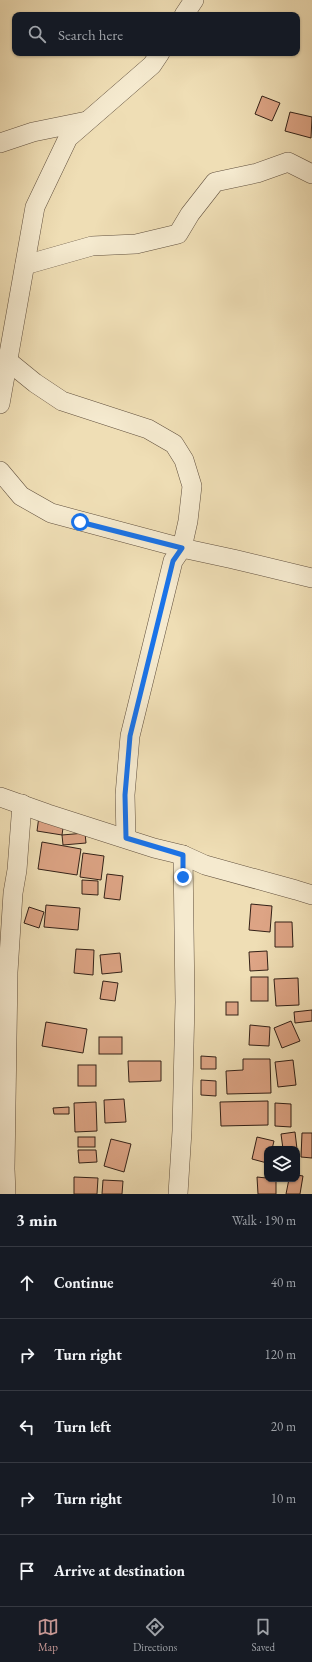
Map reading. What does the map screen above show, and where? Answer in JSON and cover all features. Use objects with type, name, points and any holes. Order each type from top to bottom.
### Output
[{"type":"street","points":[[186,12],[194,0]]},
{"type":"street","points":[[0,404],[35,207],[68,138],[152,65],[158,56]]},
{"type":"street","points":[[0,143],[33,132],[88,120]]},
{"type":"street","points":[[25,265],[92,246],[136,244],[178,234],[190,214],[215,182],[257,173],[288,162],[312,174]]},
{"type":"street","points":[[8,361],[35,383],[62,401],[148,429],[174,444],[184,460],[192,486],[188,521],[182,548],[173,561],[130,736],[125,795],[126,838]]},
{"type":"street","points":[[0,471],[21,496],[51,513],[182,548],[312,578]]},
{"type":"street","points":[[0,797],[183,855],[205,865],[296,890],[312,896]]},
{"type":"street","points":[[6,1194],[8,972],[13,892],[17,870],[22,804]]},
{"type":"street","points":[[178,1194],[182,1131],[185,1002],[183,855]]},
{"type":"building","points":[[262,96],[280,103],[272,121],[255,114]]},
{"type":"building","points":[[290,112],[312,117],[311,138],[285,131]]},
{"type":"building","points":[[39,816],[64,821],[62,835],[37,831]]},
{"type":"building","points":[[85,833],[86,843],[63,845],[62,835]]},
{"type":"building","points":[[42,842],[81,849],[77,875],[38,869]]},
{"type":"building","points":[[83,853],[104,856],[101,880],[80,877]]},
{"type":"building","points":[[107,874],[123,876],[120,900],[104,898]]},
{"type":"building","points":[[82,880],[98,881],[98,895],[82,894]]},
{"type":"building","points":[[251,904],[272,906],[270,932],[249,930]]},
{"type":"building","points":[[46,905],[80,908],[78,930],[44,927]]},
{"type":"building","points":[[29,907],[44,912],[39,928],[24,923]]},
{"type":"building","points":[[275,922],[292,922],[293,947],[275,947]]},
{"type":"building","points":[[76,949],[94,950],[93,975],[74,973]]},
{"type":"building","points":[[267,951],[268,970],[250,971],[249,952]]},
{"type":"building","points":[[120,953],[122,972],[102,974],[100,955]]},
{"type":"building","points":[[251,977],[268,977],[268,1001],[251,1001]]},
{"type":"building","points":[[298,978],[299,1005],[276,1006],[274,979]]},
{"type":"building","points":[[103,981],[118,983],[115,1001],[100,999]]},
{"type":"building","points":[[226,1002],[238,1002],[238,1015],[226,1015]]},
{"type":"building","points":[[312,1010],[312,1021],[295,1023],[294,1012]]},
{"type":"building","points":[[291,1021],[300,1041],[282,1048],[274,1028]]},
{"type":"building","points":[[46,1022],[87,1029],[83,1053],[42,1046]]},
{"type":"building","points":[[250,1025],[270,1027],[269,1046],[249,1045]]},
{"type":"building","points":[[99,1037],[122,1037],[122,1054],[99,1054]]},
{"type":"building","points":[[201,1056],[216,1057],[216,1069],[201,1069]]},
{"type":"building","points":[[243,1059],[270,1059],[271,1093],[227,1094],[226,1071],[243,1070]]},
{"type":"building","points":[[293,1060],[296,1085],[278,1087],[275,1062]]},
{"type":"building","points":[[128,1061],[161,1061],[161,1081],[129,1082]]},
{"type":"building","points":[[78,1065],[96,1065],[96,1086],[78,1086]]},
{"type":"building","points":[[201,1080],[216,1081],[216,1096],[201,1095]]},
{"type":"building","points":[[124,1099],[126,1122],[105,1123],[104,1100]]},
{"type":"building","points":[[268,1101],[268,1125],[221,1126],[220,1102]]},
{"type":"building","points":[[96,1102],[97,1131],[75,1132],[74,1103]]},
{"type":"building","points":[[275,1103],[291,1104],[291,1127],[275,1126]]},
{"type":"building","points":[[69,1107],[69,1114],[54,1114],[53,1108]]},
{"type":"building","points":[[295,1132],[297,1146],[283,1146],[281,1134]]},
{"type":"building","points":[[302,1133],[312,1133],[312,1158],[301,1157]]},
{"type":"building","points":[[78,1137],[95,1137],[95,1147],[78,1147]]},
{"type":"building","points":[[257,1137],[274,1141],[273,1146],[264,1146],[264,1162],[252,1159]]},
{"type":"building","points":[[111,1139],[131,1144],[124,1172],[104,1166]]},
{"type":"building","points":[[78,1150],[96,1150],[97,1162],[79,1163]]},
{"type":"building","points":[[300,1176],[303,1176],[300,1194],[286,1194],[288,1182],[300,1182]]},
{"type":"building","points":[[74,1177],[98,1178],[97,1194],[74,1194]]},
{"type":"building","points":[[257,1177],[264,1178],[264,1182],[276,1182],[276,1194],[258,1194]]},
{"type":"building","points":[[103,1180],[123,1181],[122,1194],[102,1194]]},
{"type":"route","points":[[80,522],[125,532],[182,548],[173,561],[166,595],[155,633],[130,736],[125,795],[126,838],[154,848],[183,855],[183,877]]}]
